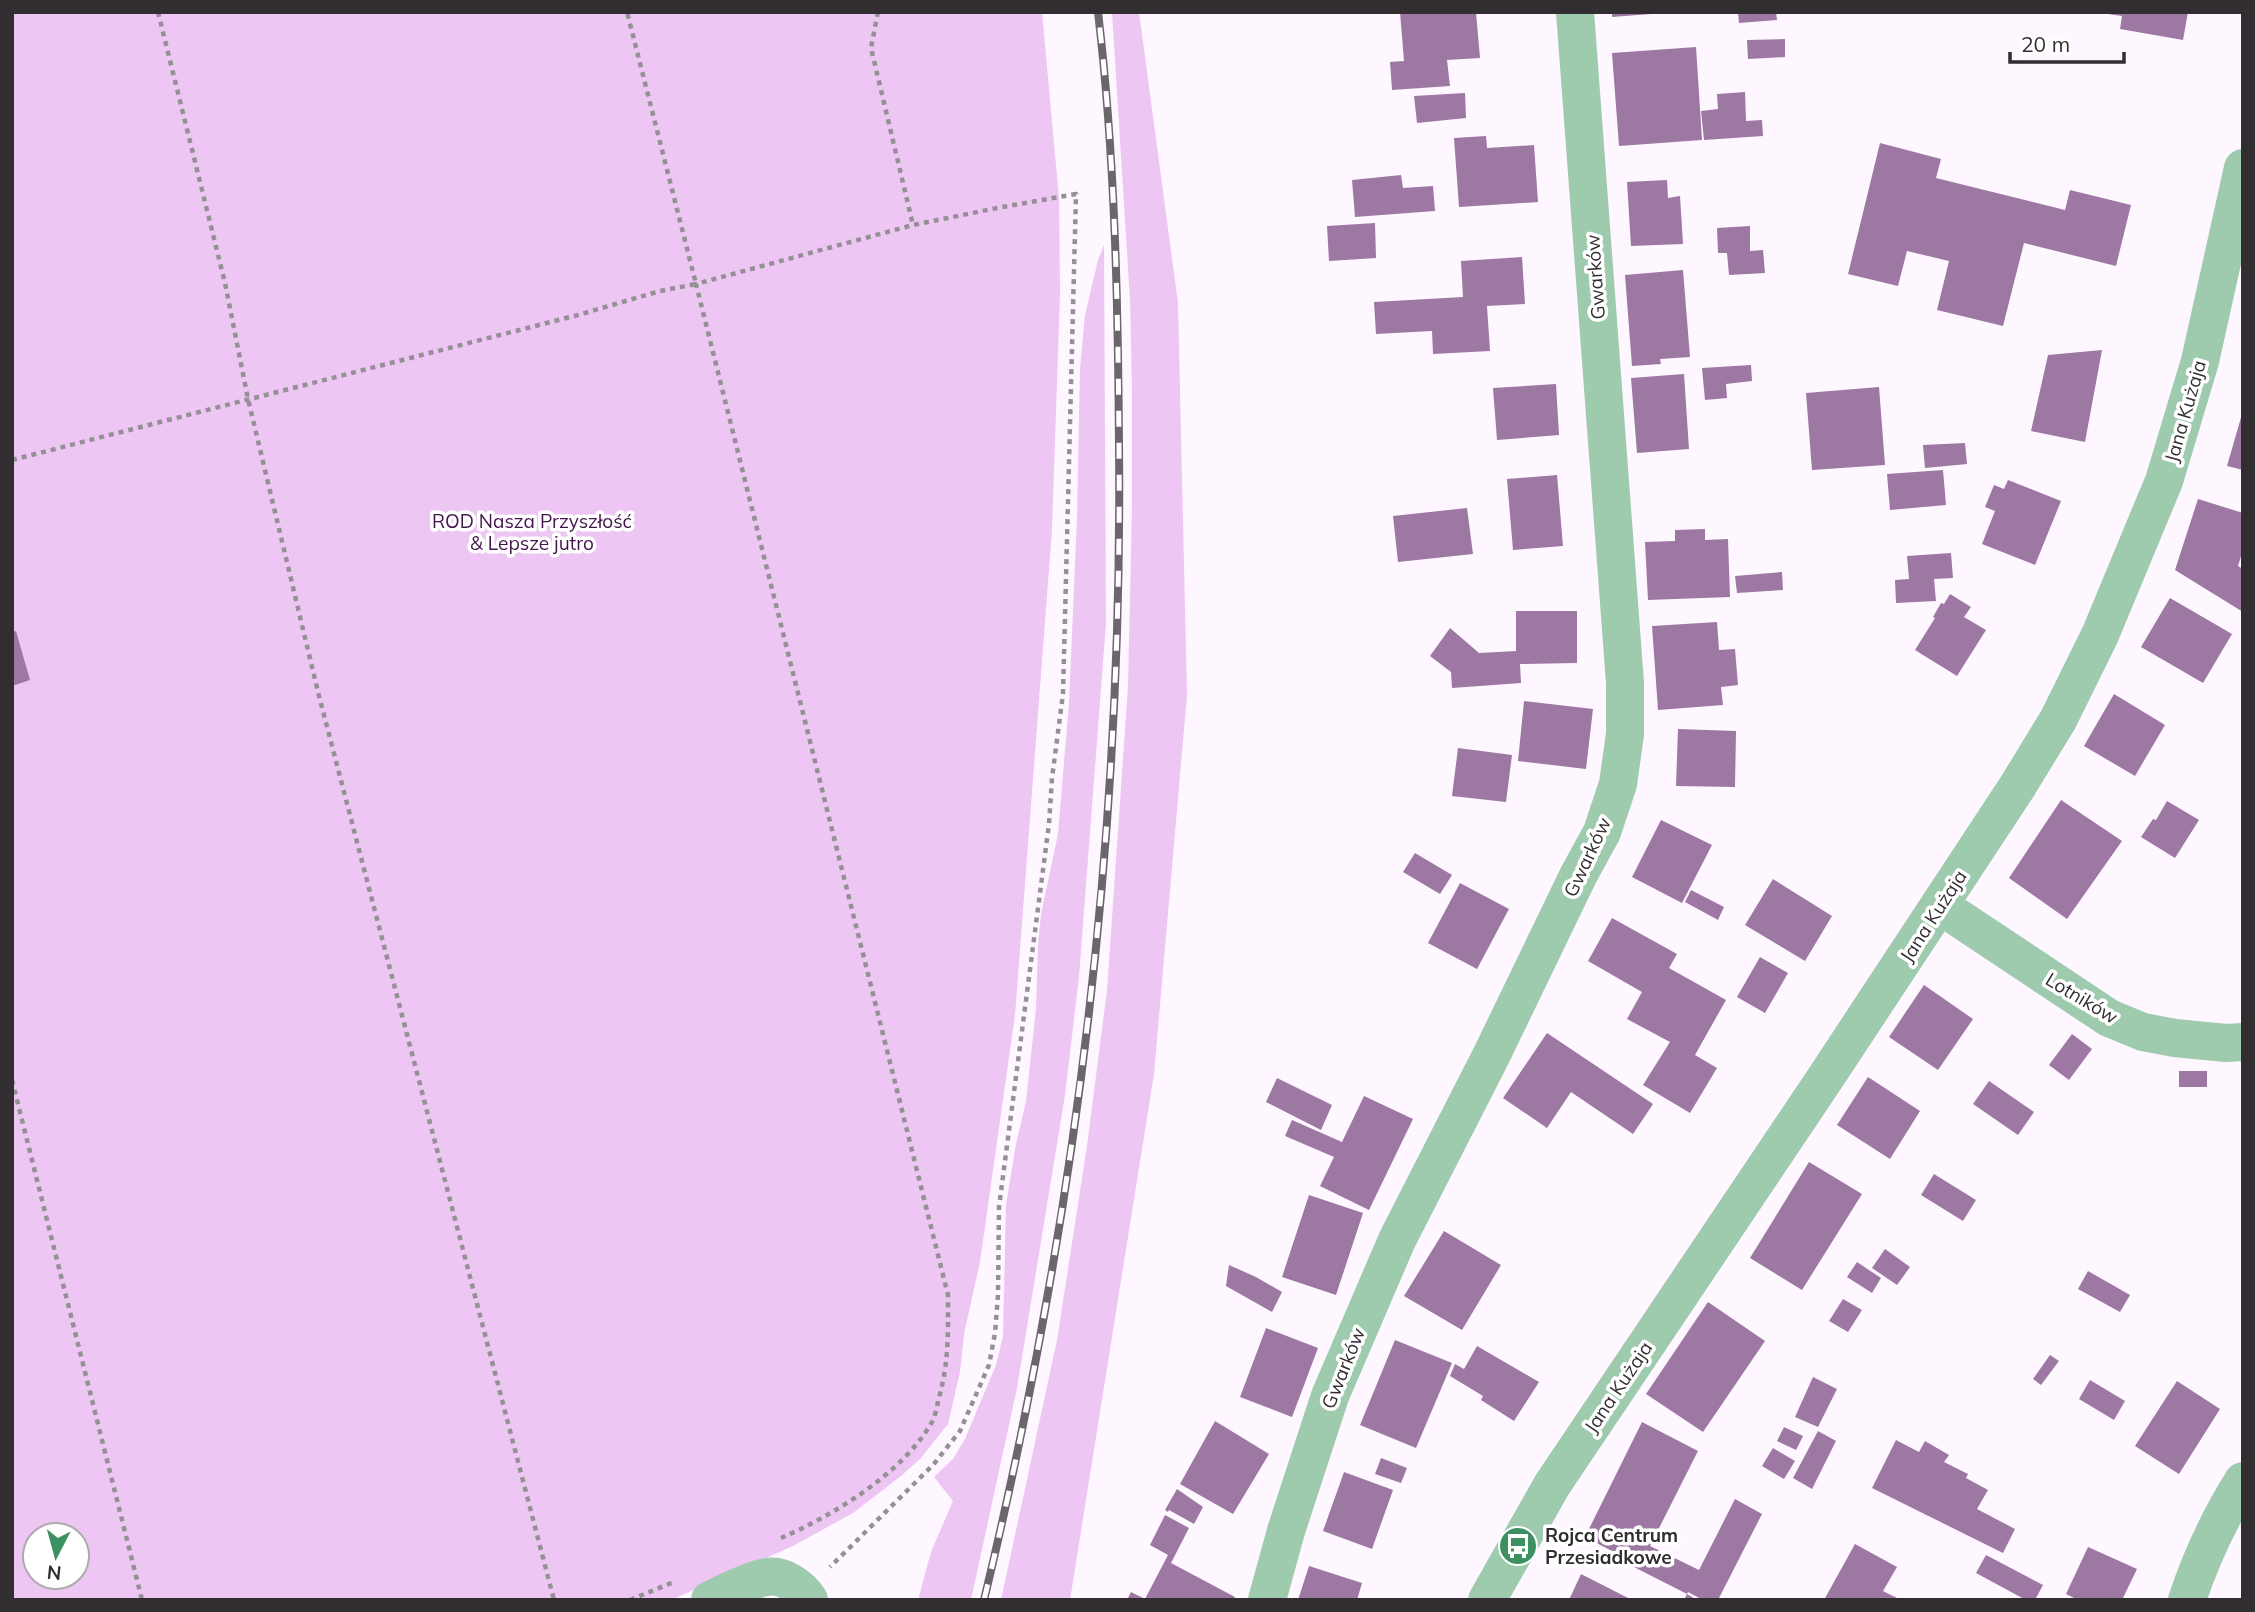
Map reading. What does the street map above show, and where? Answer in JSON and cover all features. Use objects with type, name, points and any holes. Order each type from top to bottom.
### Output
[{"type":"street","name":"Gwarków","points":[[1267,1600],[1286,1531],[1330,1396],[1397,1240],[1602,832],[1618,784],[1625,734],[1625,683],[1575,12]]},
{"type":"street","name":"Jana Kużaja","points":[[1487,1600],[1552,1485],[2017,788],[2057,720],[2100,635],[2164,481],[2200,361],[2243,168]]},
{"type":"street","name":"Lotników","points":[[1939,905],[2109,1018],[2143,1032],[2175,1038],[2243,1042]]},
{"type":"street","points":[[2187,1600],[2200,1562],[2228,1504],[2243,1481]]},
{"type":"street","points":[[694,1590],[768,1576],[788,1580],[807,1596]]},
{"type":"path","points":[[158,12],[225,283],[248,399],[318,692],[554,1600]]},
{"type":"path","points":[[627,12],[948,1295],[948,1357],[933,1420],[912,1448],[888,1472],[845,1503],[803,1528],[770,1543]]},
{"type":"path","points":[[878,12],[871,48],[913,225]]},
{"type":"path","points":[[12,460],[578,315],[913,225],[1076,194],[1063,694],[1049,824],[999,1207],[998,1295],[989,1365],[960,1431],[933,1465],[807,1596]]},
{"type":"path","points":[[12,1080],[142,1600]]},
{"type":"path","points":[[630,1600],[694,1590]]},
{"type":"green space","name":"ROD Nasza Przyszłość & Lepsze jutro","points":[[12,12],[1042,12],[1059,198],[1060,293],[1052,530],[1015,1015],[980,1262],[948,1424],[921,1458],[853,1513],[793,1546],[671,1600],[12,1600]]},
{"type":"green space","points":[[1112,12],[1139,12],[1178,303],[1187,695],[1154,1074],[1070,1600],[1001,1600],[1057,1340],[1087,1146],[1107,990],[1128,686],[1132,507],[1130,300]]},
{"type":"green space","points":[[1104,245],[1106,623],[1079,977],[1065,1095],[1017,1388],[971,1600],[918,1600],[931,1552],[953,1501],[934,1477],[953,1459],[965,1439],[996,1365],[1003,1336],[1006,1205],[1026,1101],[1036,1009],[1041,914],[1058,834],[1069,703],[1080,368],[1085,315]]},
{"type":"building","points":[[1400,12],[1476,12],[1480,58],[1447,60],[1450,86],[1392,90],[1390,62],[1404,61]]},
{"type":"building","points":[[1612,12],[1651,12],[1651,14],[1612,17]]},
{"type":"building","points":[[1738,12],[1776,12],[1777,20],[1739,23]]},
{"type":"building","points":[[2108,12],[2188,12],[2183,40],[2120,29],[2122,16]]},
{"type":"building","points":[[1785,39],[1785,57],[1748,59],[1747,40]]},
{"type":"building","points":[[1696,47],[1702,140],[1619,146],[1612,53]]},
{"type":"building","points":[[1745,92],[1746,121],[1762,120],[1763,136],[1704,140],[1701,111],[1718,109],[1717,94]]},
{"type":"building","points":[[1465,93],[1466,118],[1417,123],[1414,96]]},
{"type":"building","points":[[1486,136],[1487,148],[1534,145],[1538,202],[1459,207],[1454,138]]},
{"type":"building","points":[[1880,143],[1941,159],[1936,178],[2065,210],[2070,190],[2131,205],[2116,266],[2024,243],[2003,326],[1937,310],[1949,261],[1907,251],[1898,286],[1848,274]]},
{"type":"building","points":[[1401,175],[1403,188],[1433,186],[1435,211],[1355,217],[1352,180]]},
{"type":"building","points":[[1667,180],[1668,198],[1680,196],[1683,244],[1631,246],[1627,182]]},
{"type":"building","points":[[1375,223],[1376,258],[1329,261],[1327,226]]},
{"type":"building","points":[[1750,226],[1750,251],[1763,250],[1765,273],[1729,275],[1727,253],[1718,253],[1717,228]]},
{"type":"building","points":[[1522,257],[1525,304],[1487,306],[1490,351],[1433,354],[1432,331],[1376,334],[1374,302],[1463,297],[1461,261]]},
{"type":"building","points":[[1683,270],[1690,357],[1660,359],[1661,364],[1632,366],[1625,275]]},
{"type":"building","points":[[2102,350],[2085,442],[2031,431],[2048,355]]},
{"type":"building","points":[[1751,365],[1752,381],[1726,384],[1727,398],[1705,400],[1702,368]]},
{"type":"building","points":[[1684,374],[1689,449],[1637,453],[1631,378]]},
{"type":"building","points":[[1556,384],[1559,435],[1497,440],[1493,388]]},
{"type":"building","points":[[1879,387],[1885,465],[1812,470],[1806,393]]},
{"type":"building","points":[[2243,414],[2243,470],[2227,466]]},
{"type":"building","points":[[1965,443],[1967,464],[1925,468],[1923,445]]},
{"type":"building","points":[[1943,470],[1946,505],[1890,510],[1887,474]]},
{"type":"building","points":[[1557,475],[1563,546],[1513,550],[1507,479]]},
{"type":"building","points":[[2008,480],[2061,501],[2035,565],[1982,544],[1995,511],[1985,507],[1994,485],[2004,489]]},
{"type":"building","points":[[2198,499],[2243,513],[2243,550],[2238,566],[2243,569],[2243,612],[2175,570]]},
{"type":"building","points":[[1467,508],[1473,554],[1398,562],[1393,516]]},
{"type":"building","points":[[1705,529],[1705,540],[1728,539],[1730,597],[1648,600],[1645,542],[1675,541],[1675,530]]},
{"type":"building","points":[[1951,553],[1953,578],[1934,579],[1936,601],[1896,603],[1895,580],[1909,579],[1907,556]]},
{"type":"building","points":[[1782,572],[1783,590],[1737,593],[1735,576]]},
{"type":"building","points":[[1950,594],[1971,607],[1964,617],[1986,630],[1957,676],[1915,650],[1941,603],[1944,604]]},
{"type":"building","points":[[2170,598],[2232,634],[2203,683],[2141,647]]},
{"type":"building","points":[[1516,611],[1577,611],[1577,663],[1520,664],[1521,683],[1452,688],[1451,672],[1430,656],[1450,628],[1479,653],[1516,651]]},
{"type":"building","points":[[1717,622],[1719,650],[1735,649],[1738,685],[1721,687],[1723,705],[1658,710],[1652,626]]},
{"type":"building","points":[[16,631],[30,680],[12,686],[12,632]]},
{"type":"building","points":[[2114,694],[2165,725],[2135,776],[2084,746]]},
{"type":"building","points":[[1524,701],[1593,709],[1586,769],[1518,761]]},
{"type":"building","points":[[1678,729],[1736,731],[1735,787],[1676,786]]},
{"type":"building","points":[[1458,748],[1512,755],[1506,802],[1452,796]]},
{"type":"building","points":[[2061,800],[2122,841],[2067,919],[2009,878]]},
{"type":"building","points":[[2167,801],[2199,820],[2175,858],[2141,837],[2153,819],[2156,820]]},
{"type":"building","points":[[1661,820],[1712,845],[1682,903],[1632,877]]},
{"type":"building","points":[[1415,853],[1452,875],[1440,894],[1403,872]]},
{"type":"building","points":[[1773,879],[1832,916],[1805,961],[1745,925]]},
{"type":"building","points":[[1460,883],[1509,909],[1477,969],[1428,943]]},
{"type":"building","points":[[1691,890],[1724,907],[1718,920],[1685,902]]},
{"type":"building","points":[[1612,918],[1677,954],[1669,968],[1726,1000],[1695,1055],[1717,1068],[1690,1113],[1643,1085],[1670,1042],[1627,1019],[1642,992],[1588,961]]},
{"type":"building","points":[[1760,957],[1788,973],[1765,1013],[1737,997]]},
{"type":"building","points":[[1924,985],[1973,1019],[1938,1070],[1889,1037]]},
{"type":"building","points":[[1547,1033],[1653,1104],[1633,1134],[1571,1092],[1547,1128],[1503,1098]]},
{"type":"building","points":[[2072,1034],[2092,1049],[2069,1080],[2049,1065]]},
{"type":"building","points":[[2179,1071],[2207,1071],[2207,1087],[2179,1087]]},
{"type":"building","points":[[1868,1077],[1920,1111],[1890,1159],[1837,1125]]},
{"type":"building","points":[[1277,1078],[1332,1105],[1321,1130],[1266,1102]]},
{"type":"building","points":[[1989,1081],[2034,1112],[2018,1135],[1973,1104]]},
{"type":"building","points":[[1364,1096],[1413,1119],[1369,1210],[1320,1186],[1334,1157],[1285,1136],[1292,1120],[1342,1142]]},
{"type":"building","points":[[1809,1162],[1862,1194],[1802,1290],[1750,1258]]},
{"type":"building","points":[[1934,1174],[1976,1200],[1963,1221],[1921,1195]]},
{"type":"building","points":[[1309,1195],[1363,1213],[1336,1295],[1282,1277]]},
{"type":"building","points":[[1444,1231],[1501,1265],[1462,1330],[1404,1296]]},
{"type":"building","points":[[1885,1249],[1910,1267],[1897,1285],[1872,1268]]},
{"type":"building","points":[[1857,1262],[1881,1278],[1872,1293],[1847,1277]]},
{"type":"building","points":[[1229,1265],[1282,1292],[1272,1312],[1226,1286]]},
{"type":"building","points":[[2088,1271],[2130,1295],[2120,1312],[2078,1289]]},
{"type":"building","points":[[1843,1299],[1862,1310],[1848,1332],[1829,1321]]},
{"type":"building","points":[[1708,1302],[1765,1341],[1703,1432],[1646,1394]]},
{"type":"building","points":[[1266,1328],[1318,1348],[1292,1417],[1240,1397]]},
{"type":"building","points":[[1395,1340],[1452,1363],[1416,1448],[1360,1425]]},
{"type":"building","points":[[1477,1346],[1539,1382],[1514,1421],[1481,1400],[1483,1396],[1450,1376],[1455,1364],[1464,1369]]},
{"type":"building","points":[[2050,1355],[2059,1361],[2041,1385],[2033,1379]]},
{"type":"building","points":[[1813,1377],[1837,1389],[1818,1427],[1795,1417]]},
{"type":"building","points":[[2090,1380],[2125,1401],[2114,1420],[2079,1399]]},
{"type":"building","points":[[2177,1381],[2220,1409],[2179,1474],[2135,1446]]},
{"type":"building","points":[[1215,1421],[1269,1454],[1233,1514],[1180,1484]]},
{"type":"building","points":[[1642,1422],[1698,1451],[1650,1546],[1699,1570],[1735,1499],[1762,1514],[1718,1600],[1703,1600],[1688,1592],[1687,1594],[1632,1566],[1633,1562],[1585,1537]]},
{"type":"building","points":[[1784,1427],[1803,1436],[1796,1450],[1777,1441]]},
{"type":"building","points":[[1818,1431],[1836,1441],[1812,1489],[1793,1478]]},
{"type":"building","points":[[1896,1440],[1919,1452],[1925,1441],[1949,1455],[1944,1462],[1968,1474],[1966,1478],[1988,1490],[1977,1509],[2015,1529],[2003,1553],[1872,1488]]},
{"type":"building","points":[[1773,1448],[1795,1461],[1784,1479],[1762,1466]]},
{"type":"building","points":[[1381,1458],[1407,1468],[1401,1483],[1375,1474]]},
{"type":"building","points":[[1344,1472],[1393,1490],[1372,1549],[1323,1531]]},
{"type":"building","points":[[1177,1489],[1203,1507],[1194,1524],[1165,1510]]},
{"type":"building","points":[[1165,1515],[1189,1528],[1171,1563],[1235,1597],[1233,1600],[1127,1600],[1131,1592],[1145,1599],[1168,1555],[1150,1545]]},
{"type":"building","points":[[1855,1544],[1897,1567],[1883,1591],[1901,1600],[1824,1600]]},
{"type":"building","points":[[2088,1547],[2137,1569],[2122,1600],[2078,1600],[2066,1594]]},
{"type":"building","points":[[1986,1555],[2043,1585],[2035,1600],[2026,1600],[1976,1573]]},
{"type":"building","points":[[1309,1566],[1362,1583],[1357,1600],[1298,1600]]},
{"type":"building","points":[[1581,1574],[1632,1600],[1569,1600]]},
{"type":"building","points":[[1687,1594],[1697,1600],[1684,1600]]},
{"type":"railway","points":[[984,1600],[1016,1458],[1068,1171],[1102,882],[1118,591],[1119,445],[1114,229],[1098,12]]},
{"type":"place","name":"Rojca Centrum Przesiadkowe","points":[[1518,1546]]}]
